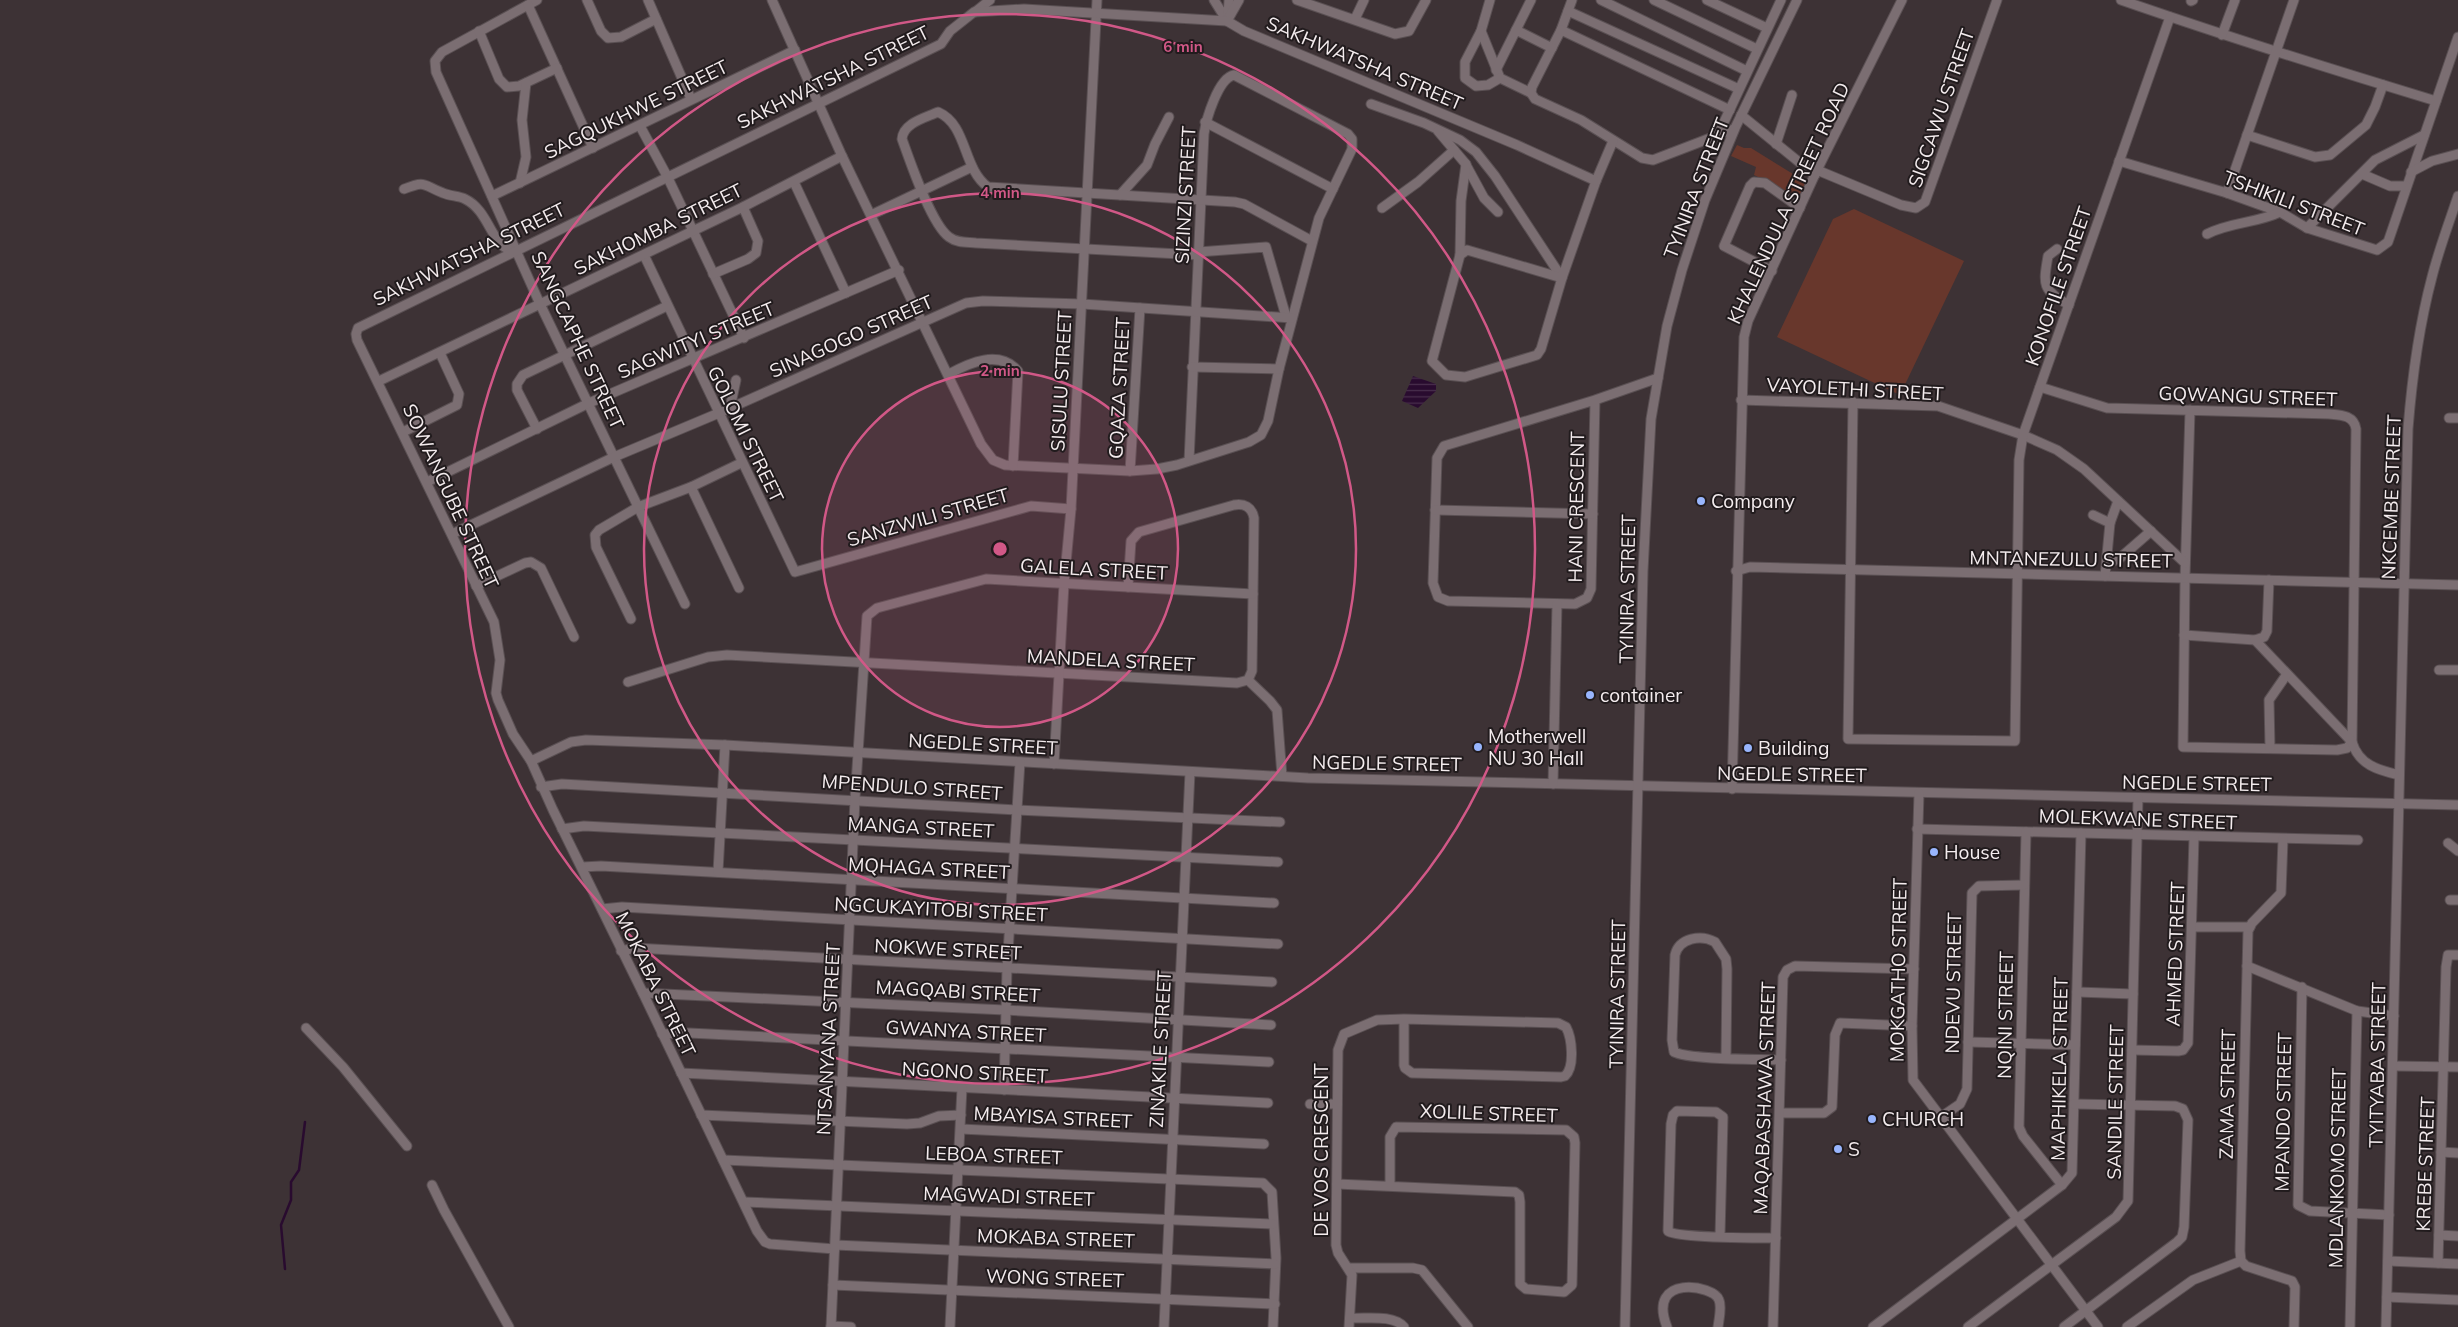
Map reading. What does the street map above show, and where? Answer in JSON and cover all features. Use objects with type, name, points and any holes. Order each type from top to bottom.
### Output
[{"type":"street","points":[[587,0],[600,31],[608,38],[621,37],[656,19]]},
{"type":"street","points":[[648,0],[691,99]]},
{"type":"street","points":[[772,0],[842,156],[985,450],[993,460],[1013,466],[1018,371],[1013,365],[998,360],[980,360],[949,374]]},
{"type":"street","points":[[974,12],[990,0]]},
{"type":"street","name":"SISULU STREET","points":[[1054,764],[1064,584],[1072,509],[1097,0]]},
{"type":"street","points":[[1214,0],[1227,21]]},
{"type":"street","points":[[1227,21],[1229,0]]},
{"type":"street","points":[[1227,21],[1239,0]]},
{"type":"street","points":[[1300,0],[1355,18],[1387,32],[1403,34],[1414,26],[1426,0]]},
{"type":"street","points":[[1355,18],[1364,0]]},
{"type":"street","points":[[1490,0],[1481,31],[1466,62],[1465,78],[1476,86],[1488,85],[1498,74],[1531,0]]},
{"type":"street","points":[[1531,93],[1561,30],[1571,0]]},
{"type":"street","points":[[1601,0],[1747,71]]},
{"type":"street","points":[[1654,0],[1757,49]]},
{"type":"street","points":[[1707,0],[1766,28]]},
{"type":"street","points":[[1718,135],[1766,28],[1781,0]]},
{"type":"street","name":"TYINIRA STREET","points":[[1625,1327],[1645,490],[1649,434],[1667,326],[1682,270],[1705,200],[1734,129],[1797,0]]},
{"type":"street","name":"KHALENDULA STREET ROAD","points":[[1732,789],[1741,400],[1746,329],[1816,172],[1902,0]]},
{"type":"street","name":"SIGCAWU STREET","points":[[1741,115],[1776,144],[1816,172],[1901,205],[1916,208],[1925,202],[1997,0]]},
{"type":"street","points":[[2121,0],[2222,35],[2276,50],[2436,101]]},
{"type":"street","points":[[2222,35],[2234,0]]},
{"type":"street","points":[[2227,194],[2294,0]]},
{"type":"street","points":[[533,2],[557,68],[593,148]]},
{"type":"street","name":"SANGCAPHE STREET","points":[[533,2],[442,52],[438,56],[435,65],[540,304],[566,354],[685,604]]},
{"type":"street","name":"SAKHWATSHA STREET","points":[[356,334],[362,325],[941,44],[950,31],[974,12],[1024,10],[1227,21],[1244,30],[1517,145],[1596,181]]},
{"type":"street","points":[[1568,11],[1739,89]]},
{"type":"street","name":"KONOFILE STREET","points":[[1850,570],[1848,739],[2015,741],[2019,460],[2023,435],[2170,17]]},
{"type":"street","points":[[1516,30],[1552,48]]},
{"type":"street","points":[[1561,30],[1730,110]]},
{"type":"street","points":[[479,31],[502,84],[513,88],[557,68]]},
{"type":"street","points":[[1481,31],[1498,74],[1531,93],[1535,99],[1581,120],[1613,142],[1642,158],[1653,160],[1734,129]]},
{"type":"street","name":"TSHIKILI STREET","points":[[2119,160],[2280,212],[2307,228],[2372,249],[2381,248],[2388,242],[2458,37]]},
{"type":"street","name":"SAGQUKHWE STREET","points":[[492,196],[795,50]]},
{"type":"street","name":"SIZINZI STREET","points":[[1013,466],[1130,471],[1169,467],[1189,461],[1249,442],[1261,435],[1268,421],[1288,316],[1324,205],[1352,149],[1352,138],[1348,134],[1234,75],[1227,78],[1210,108],[1205,122],[1194,312],[1189,461]]},
{"type":"street","points":[[520,183],[526,157],[522,120],[526,83]]},
{"type":"street","points":[[2247,135],[2315,157],[2330,154],[2345,144],[2366,125],[2383,85]]},
{"type":"street","points":[[1776,144],[1792,95]]},
{"type":"street","points":[[1372,104],[1460,140],[1476,152],[1495,176],[1562,278]]},
{"type":"street","points":[[1288,316],[1266,247],[1198,254],[960,242],[953,239],[942,231],[922,190],[902,139],[902,132],[908,126],[938,112],[954,123],[972,167],[983,183],[996,189],[1201,199],[1244,204],[1312,241]]},
{"type":"street","points":[[1120,195],[1147,166],[1154,144],[1169,117]]},
{"type":"street","points":[[1205,122],[1333,189]]},
{"type":"street","points":[[640,126],[667,176],[691,231],[744,338]]},
{"type":"street","points":[[1434,128],[1466,164],[1484,198],[1498,212]]},
{"type":"street","points":[[2307,228],[2382,157],[2424,135]]},
{"type":"street","points":[[1466,164],[1460,209],[1460,255],[1432,355],[1432,361],[1446,375],[1464,378],[1537,355],[1541,349],[1562,278],[1596,181],[1613,142]]},
{"type":"street","points":[[1382,208],[1418,182],[1454,150]]},
{"type":"street","points":[[2411,172],[2432,161],[2458,154]]},
{"type":"street","name":"SAKHOMBA STREET","points":[[379,381],[743,207],[842,156]]},
{"type":"street","points":[[871,215],[972,167]]},
{"type":"street","points":[[2362,174],[2390,186],[2406,186]]},
{"type":"street","points":[[404,189],[416,182],[443,193],[466,199],[486,218],[498,243],[505,249],[515,250]]},
{"type":"street","points":[[794,182],[846,293]]},
{"type":"street","points":[[1772,271],[1724,246],[1750,186],[1754,182],[1765,183],[1786,196],[1800,208]]},
{"type":"street","name":"NKCEMBE STREET","points":[[2398,804],[2408,429],[2414,374],[2432,278],[2458,196]]},
{"type":"street","points":[[713,274],[748,259],[756,253],[758,241],[743,207]]},
{"type":"street","points":[[2207,234],[2221,227],[2272,216],[2280,212]]},
{"type":"street","points":[[2057,249],[2048,256],[2046,285],[2052,295],[2069,305]]},
{"type":"street","points":[[1460,255],[1467,250],[1562,278]]},
{"type":"street","name":"GOLOMI STREET","points":[[644,255],[692,361],[795,572]]},
{"type":"street","name":"SAGWITYI STREET","points":[[427,482],[589,403],[692,361],[899,270]]},
{"type":"street","name":"SINAGOGO STREET","points":[[452,534],[614,457],[719,413],[966,303],[975,301],[1082,304],[1288,316]]},
{"type":"street","points":[[537,429],[520,397],[517,384],[522,375],[667,306]]},
{"type":"street","name":"GQAZA STREET","points":[[1130,471],[1140,308]]},
{"type":"street","name":"SOWANGUBE STREET","points":[[356,334],[496,630],[500,660],[497,676]]},
{"type":"street","points":[[403,432],[457,405],[459,394],[440,353]]},
{"type":"street","points":[[1192,367],[1279,369]]},
{"type":"street","name":"HANI CRESCENT","points":[[1595,400],[1590,593],[1580,604],[1448,601],[1438,597],[1433,583],[1436,458],[1444,446],[1595,400],[1658,378]]},
{"type":"street","points":[[730,408],[736,380]]},
{"type":"street","name":"GQWANGU STREET","points":[[2040,387],[2100,406],[2343,415],[2352,420],[2356,429],[2352,742]]},
{"type":"street","name":"VAYOLETHI STREET","points":[[1741,400],[1938,406],[2023,435],[2072,460],[2185,563]]},
{"type":"street","points":[[1850,570],[1853,402]]},
{"type":"street","points":[[2190,410],[2184,578],[2183,747],[2337,750],[2347,748],[2352,742]]},
{"type":"street","points":[[631,619],[596,547],[595,535],[599,530],[638,507],[691,486],[741,463]]},
{"type":"street","points":[[691,486],[739,588]]},
{"type":"street","points":[[2105,576],[2110,523],[2118,501]]},
{"type":"street","points":[[1128,587],[1131,541],[1137,534],[1239,504],[1249,508],[1254,518],[1252,671],[1248,680],[1270,700],[1277,710],[1282,776]]},
{"type":"street","name":"SANZWILI STREET","points":[[795,572],[1031,506],[1072,509]]},
{"type":"street","points":[[1435,510],[1593,514]]},
{"type":"street","points":[[2093,515],[2110,523]]},
{"type":"street","points":[[2106,564],[2120,558],[2151,531]]},
{"type":"street","points":[[476,586],[525,563],[536,564],[544,574],[574,637]]},
{"type":"street","name":"MNTANEZULU STREET","points":[[1736,571],[1750,568],[2458,585]]},
{"type":"street","name":"GALELA STREET","points":[[858,753],[867,616],[870,611],[877,608],[986,579],[1253,594]]},
{"type":"street","points":[[2184,635],[2255,640],[2264,637],[2266,633],[2269,580]]},
{"type":"street","points":[[1553,784],[1557,604]]},
{"type":"street","points":[[2255,640],[2352,742],[2356,754],[2365,762],[2380,770],[2399,775]]},
{"type":"street","name":"MANDELA STREET","points":[[628,682],[708,657],[727,654],[1237,683],[1248,680]]},
{"type":"street","points":[[2439,670],[2458,670]]},
{"type":"street","points":[[2270,748],[2269,700],[2287,674]]},
{"type":"street","name":"MOKABA STREET","points":[[497,676],[496,693],[513,734],[531,761],[541,787],[602,908],[680,1073],[757,1231],[765,1242],[776,1246],[955,1250],[1275,1264]]},
{"type":"street","name":"NGEDLE STREET","points":[[531,761],[578,740],[725,745],[1282,776],[1732,789],[2458,805]]},
{"type":"street","points":[[718,872],[725,745]]},
{"type":"street","name":"NTSANYANA STREET","points":[[831,1327],[858,753]]},
{"type":"street","points":[[1004,1090],[1007,968],[1020,762]]},
{"type":"street","name":"ZINAKILE STREET","points":[[1164,1327],[1190,772]]},
{"type":"street","name":"MPENDULO STREET","points":[[541,787],[562,784],[1018,810],[1280,822]]},
{"type":"street","name":"MOKGATHO STREET","points":[[1919,793],[1912,1026],[1913,1080],[2098,1327]]},
{"type":"street","name":"SANDILE STREET","points":[[1968,1327],[2116,1217],[2127,1206],[2138,798]]},
{"type":"street","name":"TYITYABA STREET","points":[[2386,1327],[2398,804]]},
{"type":"street","name":"MANGA STREET","points":[[562,830],[578,826],[1278,862]]},
{"type":"street","name":"MOLEKWANE STREET","points":[[1917,829],[2358,840]]},
{"type":"street","name":"NQINI STREET","points":[[2026,832],[2019,1127],[2023,1136],[2062,1185]]},
{"type":"street","name":"MAPHIKELA STREET","points":[[1873,1327],[2062,1185],[2070,1177],[2072,1170],[2081,833]]},
{"type":"street","name":"AHMED STREET","points":[[2132,1050],[2178,1051],[2183,1050],[2188,1043],[2194,837]]},
{"type":"street","points":[[2192,927],[2250,927],[2281,894],[2283,839]]},
{"type":"street","points":[[2458,844],[2448,843],[2458,851]]},
{"type":"street","name":"MQHAGA STREET","points":[[582,867],[601,866],[718,872],[1274,903]]},
{"type":"street","name":"NDEVU STREET","points":[[1941,1117],[1960,1104],[1966,1095],[1972,893],[1979,886],[2024,884]]},
{"type":"street","name":"NGCUKAYITOBI STREET","points":[[602,908],[622,907],[1278,944]]},
{"type":"street","name":"ZAMA STREET","points":[[2241,1261],[2247,966],[2250,927]]},
{"type":"street","points":[[1726,1057],[1726,959],[1715,942],[1705,938],[1690,939],[1679,945],[1675,955],[1672,1047],[1674,1052],[1679,1054],[1726,1057],[1781,1060]]},
{"type":"street","name":"NOKWE STREET","points":[[622,951],[635,948],[1272,982]]},
{"type":"street","name":"KREBE STREET","points":[[2438,1263],[2446,962],[2448,955],[2458,955]]},
{"type":"street","name":"MAQABASHAWA STREET","points":[[1773,1327],[1782,981],[1787,970],[1795,966],[1914,969]]},
{"type":"street","points":[[2247,966],[2357,1011],[2394,1016]]},
{"type":"street","name":"MPANDO STREET","points":[[2302,987],[2298,1205],[2310,1211],[2389,1215]]},
{"type":"street","points":[[2076,992],[2133,994]]},
{"type":"street","name":"MAGQABI STREET","points":[[643,993],[1271,1025]]},
{"type":"street","name":"MDLANKOMO STREET","points":[[2350,1327],[2357,1011]]},
{"type":"street","name":"DE VOS CRESCENT","points":[[1350,1323],[1352,1279],[1349,1268],[1338,1253],[1336,1246],[1338,1050],[1344,1034],[1377,1020],[1404,1020],[1562,1024],[1569,1033],[1570,1070],[1565,1076],[1561,1077],[1412,1073],[1404,1065],[1404,1020]]},
{"type":"street","points":[[1780,1113],[1824,1114],[1832,1107],[1835,1035],[1840,1023],[1912,1026]]},
{"type":"street","points":[[306,1028],[343,1067],[407,1146]]},
{"type":"street","name":"GWANYA STREET","points":[[662,1034],[689,1033],[1269,1062]]},
{"type":"street","points":[[1968,1042],[2075,1045]]},
{"type":"street","points":[[2393,1066],[2458,1067]]},
{"type":"street","name":"NGONO STREET","points":[[680,1073],[1268,1103]]},
{"type":"street","points":[[950,1327],[962,1088]]},
{"type":"street","points":[[1310,1104],[1337,1104]]},
{"type":"street","points":[[2064,1327],[2177,1242],[2184,1230],[2187,1116],[2183,1109],[2175,1106],[2074,1104]]},
{"type":"street","points":[[1720,1236],[1723,1117],[1716,1112],[1677,1111],[1673,1115],[1671,1124],[1668,1231],[1675,1234],[1720,1236],[1776,1238]]},
{"type":"street","name":"MBAYISA STREET","points":[[701,1115],[914,1124],[939,1116],[961,1115]]},
{"type":"street","name":"XOLILE STREET","points":[[1336,1184],[1515,1192],[1519,1195],[1520,1202],[1520,1284],[1526,1289],[1564,1292],[1572,1285],[1576,1144],[1571,1133],[1560,1130],[1396,1127],[1390,1137],[1390,1185]]},
{"type":"street","name":"MBAYISA STREET","points":[[961,1129],[1264,1144]]},
{"type":"street","points":[[2441,1152],[2458,1153]]},
{"type":"street","name":"LEBOA STREET","points":[[723,1160],[1263,1183],[1272,1192],[1273,1224]]},
{"type":"street","points":[[432,1185],[509,1327]]},
{"type":"street","name":"MAGWADI STREET","points":[[744,1202],[1169,1218],[1273,1224]]},
{"type":"street","points":[[1273,1224],[1276,1258],[1273,1327]]},
{"type":"street","points":[[2439,1235],[2458,1236]]},
{"type":"street","points":[[2127,1327],[2192,1280],[2241,1261],[2249,1268],[2284,1277],[2292,1281],[2295,1288],[2294,1327]]},
{"type":"street","points":[[2388,1261],[2458,1264]]},
{"type":"street","points":[[1349,1268],[1413,1268],[1422,1270],[1429,1276],[1468,1327]]},
{"type":"street","name":"WONG STREET","points":[[833,1285],[1275,1304]]},
{"type":"street","points":[[1667,1327],[1663,1302],[1669,1291],[1678,1287],[1707,1291],[1716,1295],[1720,1302],[1718,1327]]},
{"type":"street","points":[[2387,1297],[2458,1300]]},
{"type":"street","points":[[1350,1323],[1396,1320],[1404,1327]]},
{"type":"street","points":[[831,1327],[851,1327]]},
{"type":"shaded area","points":[[1737,145],[1751,148],[1806,182],[1799,197],[1754,175],[1756,167],[1731,156]]},
{"type":"shaded area","points":[[1854,209],[1964,261],[1900,395],[1777,337],[1833,219]]},
{"type":"shaded area","points":[[1413,376],[1436,384],[1436,391],[1418,408],[1402,401]]},
{"type":"waterway","points":[[285,1269],[281,1225],[291,1200],[291,1182],[299,1170],[305,1122]]},
{"type":"place","name":"Company","points":[[1701,501]]},
{"type":"place","name":"container","points":[[1590,695]]},
{"type":"place","name":"Motherwell NU 30 Hall","points":[[1478,747]]},
{"type":"place","name":"Building","points":[[1748,748]]},
{"type":"place","name":"House","points":[[1934,852]]},
{"type":"place","name":"CHURCH","points":[[1872,1119]]},
{"type":"place","name":"S","points":[[1838,1149]]}]
